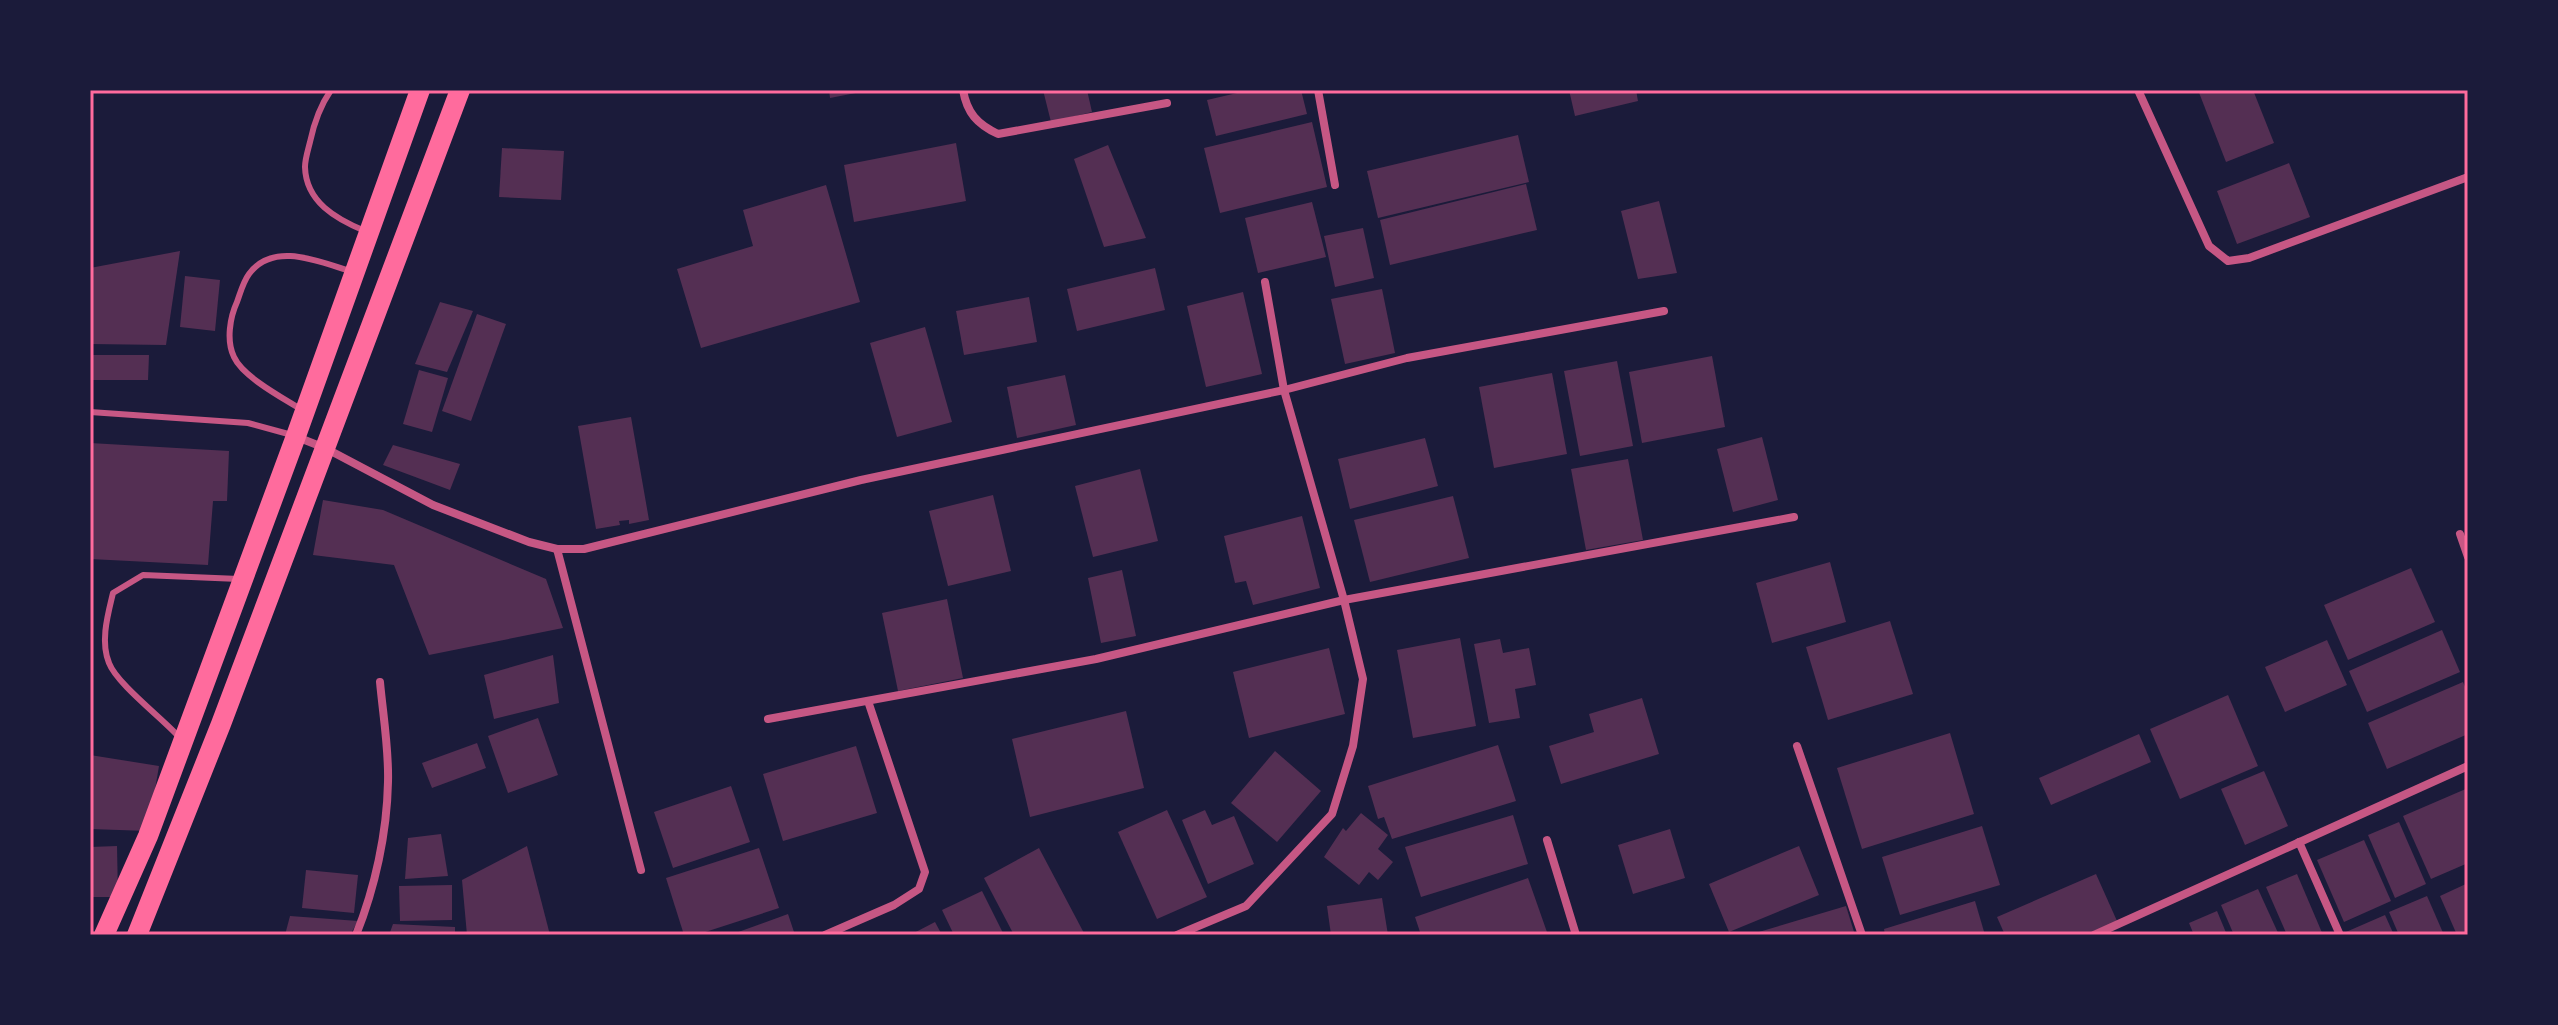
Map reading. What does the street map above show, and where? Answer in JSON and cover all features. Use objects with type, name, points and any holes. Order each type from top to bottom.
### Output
[{"type":"main road","points":[[104,935],[148,836],[420,90]]},
{"type":"main road","points":[[137,935],[221,724],[460,90]]},
{"type":"street","points":[[963,90],[971,115],[981,126],[998,134],[1167,103]]},
{"type":"street","points":[[1318,90],[1335,185]]},
{"type":"street","points":[[2138,90],[2209,246],[2228,261],[2249,258],[2468,177]]},
{"type":"street","points":[[1177,935],[1246,906],[1332,814],[1353,746],[1363,679],[1344,600],[1284,390],[1265,282]]},
{"type":"street","points":[[296,436],[433,505],[529,542],[557,549],[584,549],[861,480],[1284,390],[1407,358],[1664,311]]},
{"type":"street","points":[[768,719],[1096,659],[1344,600],[1794,517]]},
{"type":"street","points":[[2460,534],[2468,557]]},
{"type":"street","points":[[557,549],[641,870]]},
{"type":"street","points":[[356,935],[384,832],[388,781],[380,682]]},
{"type":"street","points":[[825,935],[894,905],[919,889],[925,872],[868,701]]},
{"type":"street","points":[[1797,746],[1862,935]]},
{"type":"street","points":[[2094,935],[2468,766]]},
{"type":"street","points":[[1547,840],[1576,935]]},
{"type":"street","points":[[2299,842],[2340,935]]},
{"type":"lane","points":[[331,90],[312,130],[305,166],[309,190],[327,212],[369,232]]},
{"type":"lane","points":[[305,412],[249,374],[234,356],[231,316],[249,274],[262,263],[282,256],[296,256],[354,273]]},
{"type":"lane","points":[[90,412],[248,423],[296,436]]},
{"type":"lane","points":[[182,740],[128,689],[109,662],[105,629],[113,593],[143,575],[242,579]]},
{"type":"building","points":[[829,90],[865,90],[866,91],[830,98]]},
{"type":"building","points":[[1043,90],[1087,90],[1092,112],[1051,122]]},
{"type":"building","points":[[1250,90],[1301,90],[1307,114],[1216,136],[1207,100]]},
{"type":"building","points":[[1569,90],[1636,90],[1638,101],[1575,116]]},
{"type":"building","points":[[2198,90],[2253,90],[2274,143],[2226,162]]},
{"type":"building","points":[[1312,122],[1327,187],[1220,213],[1204,148]]},
{"type":"building","points":[[1518,135],[1529,182],[1378,218],[1367,171]]},
{"type":"building","points":[[956,143],[966,201],[854,222],[844,165]]},
{"type":"building","points":[[1108,145],[1146,238],[1104,247],[1074,159]]},
{"type":"building","points":[[502,148],[564,151],[561,200],[499,197]]},
{"type":"building","points":[[2289,163],[2310,217],[2237,244],[2217,191]]},
{"type":"building","points":[[1526,184],[1537,230],[1390,265],[1380,220]]},
{"type":"building","points":[[826,185],[860,302],[701,348],[677,269],[753,246],[743,210]]},
{"type":"building","points":[[1659,201],[1677,273],[1638,279],[1621,211]]},
{"type":"building","points":[[1312,202],[1326,257],[1258,273],[1245,218]]},
{"type":"building","points":[[1363,228],[1374,278],[1335,287],[1324,236]]},
{"type":"building","points":[[180,251],[166,345],[90,344],[90,268]]},
{"type":"building","points":[[1155,268],[1165,310],[1077,331],[1067,289]]},
{"type":"building","points":[[185,276],[220,280],[215,331],[180,327]]},
{"type":"building","points":[[1382,289],[1395,353],[1345,364],[1331,299]]},
{"type":"building","points":[[1243,292],[1262,374],[1206,387],[1187,306]]},
{"type":"building","points":[[1029,297],[1037,342],[964,355],[956,311]]},
{"type":"building","points":[[440,302],[473,311],[447,372],[415,364]]},
{"type":"building","points":[[477,314],[506,324],[471,421],[442,411]]},
{"type":"building","points":[[925,327],[952,422],[897,437],[870,343]]},
{"type":"building","points":[[90,355],[149,355],[148,380],[90,380]]},
{"type":"building","points":[[1712,356],[1725,427],[1642,443],[1629,372]]},
{"type":"building","points":[[1617,361],[1633,446],[1580,456],[1564,371]]},
{"type":"building","points":[[419,370],[448,378],[432,432],[403,424]]},
{"type":"building","points":[[1552,373],[1567,454],[1494,468],[1479,387]]},
{"type":"building","points":[[1065,375],[1076,425],[1017,438],[1007,387]]},
{"type":"building","points":[[631,417],[649,520],[629,524],[629,520],[619,521],[620,525],[596,529],[578,426]]},
{"type":"building","points":[[1762,437],[1778,500],[1733,512],[1717,449]]},
{"type":"building","points":[[1425,438],[1438,486],[1350,509],[1338,459]]},
{"type":"building","points":[[90,443],[229,451],[227,501],[213,501],[208,565],[90,559]]},
{"type":"building","points":[[393,445],[460,464],[450,490],[383,465]]},
{"type":"building","points":[[1628,459],[1643,540],[1586,550],[1571,469]]},
{"type":"building","points":[[1140,469],[1158,541],[1093,557],[1075,486]]},
{"type":"building","points":[[993,495],[1011,571],[948,586],[929,511]]},
{"type":"building","points":[[1453,496],[1469,558],[1370,582],[1354,520]]},
{"type":"building","points":[[323,500],[383,510],[546,579],[563,628],[429,655],[394,565],[313,555]]},
{"type":"building","points":[[1302,516],[1320,588],[1253,605],[1246,581],[1235,583],[1224,536]]},
{"type":"building","points":[[1830,562],[1846,622],[1772,643],[1756,583]]},
{"type":"building","points":[[2411,568],[2435,622],[2348,660],[2324,605]]},
{"type":"building","points":[[1122,570],[1136,636],[1101,643],[1088,578]]},
{"type":"building","points":[[947,599],[963,678],[898,691],[882,613]]},
{"type":"building","points":[[1890,621],[1913,694],[1828,720],[1806,647]]},
{"type":"building","points":[[2442,630],[2460,672],[2367,712],[2349,671]]},
{"type":"building","points":[[1460,638],[1476,726],[1413,738],[1397,650]]},
{"type":"building","points":[[1500,639],[1503,653],[1529,648],[1536,685],[1515,689],[1520,718],[1489,723],[1474,644]]},
{"type":"building","points":[[2327,640],[2347,685],[2285,712],[2265,667]]},
{"type":"building","points":[[1329,648],[1345,714],[1249,738],[1233,672]]},
{"type":"building","points":[[553,655],[559,703],[494,719],[484,675]]},
{"type":"building","points":[[2463,682],[2468,694],[2468,734],[2387,769],[2368,723]]},
{"type":"building","points":[[2228,695],[2258,766],[2180,799],[2150,729]]},
{"type":"building","points":[[1642,698],[1659,754],[1561,784],[1549,746],[1594,732],[1589,714]]},
{"type":"building","points":[[1126,711],[1144,788],[1030,817],[1012,739]]},
{"type":"building","points":[[538,718],[558,775],[508,793],[488,736]]},
{"type":"building","points":[[1950,733],[1974,814],[1862,849],[1837,768]]},
{"type":"building","points":[[2139,734],[2151,762],[2051,805],[2039,778]]},
{"type":"building","points":[[477,743],[486,768],[432,788],[422,763]]},
{"type":"building","points":[[1498,745],[1516,801],[1392,839],[1384,817],[1378,819],[1368,786]]},
{"type":"building","points":[[856,746],[877,813],[783,841],[763,774]]},
{"type":"building","points":[[1275,751],[1321,791],[1277,842],[1231,803]]},
{"type":"building","points":[[90,755],[159,766],[148,831],[90,829]]},
{"type":"building","points":[[2264,771],[2288,826],[2245,845],[2221,789]]},
{"type":"building","points":[[731,786],[750,842],[673,868],[654,812]]},
{"type":"building","points":[[2468,788],[2468,863],[2431,879],[2403,816]]},
{"type":"building","points":[[1167,810],[1207,897],[1157,919],[1118,832]]},
{"type":"building","points":[[1205,810],[1212,825],[1234,816],[1254,864],[1208,884],[1182,820]]},
{"type":"building","points":[[1361,813],[1388,835],[1378,849],[1393,862],[1378,880],[1369,872],[1359,885],[1324,857],[1343,828],[1346,831]]},
{"type":"building","points":[[1513,815],[1528,864],[1421,897],[1405,847]]},
{"type":"building","points":[[2399,822],[2426,884],[2395,898],[2368,835]]},
{"type":"building","points":[[1982,826],[2000,885],[1900,915],[1882,857]]},
{"type":"building","points":[[1670,829],[1685,878],[1633,894],[1618,845]]},
{"type":"building","points":[[441,834],[448,876],[405,879],[408,838]]},
{"type":"building","points":[[2364,840],[2391,901],[2344,922],[2317,860]]},
{"type":"building","points":[[117,846],[118,897],[90,897],[90,847]]},
{"type":"building","points":[[527,846],[550,935],[467,935],[462,880]]},
{"type":"building","points":[[1799,846],[1819,895],[1729,932],[1709,884]]},
{"type":"building","points":[[759,848],[779,908],[696,935],[684,935],[666,878]]},
{"type":"building","points":[[1039,848],[1085,935],[1014,935],[984,878]]},
{"type":"building","points":[[306,870],[358,875],[354,913],[302,908]]},
{"type":"building","points":[[2096,874],[2117,921],[2085,935],[2005,935],[1997,917]]},
{"type":"building","points":[[2297,874],[2323,935],[2287,935],[2266,887]]},
{"type":"building","points":[[1528,878],[1548,935],[1421,935],[1415,917]]},
{"type":"building","points":[[2468,883],[2468,935],[2457,935],[2440,896]]},
{"type":"building","points":[[452,885],[452,920],[400,921],[399,886]]},
{"type":"building","points":[[2258,889],[2279,935],[2234,935],[2221,905]]},
{"type":"building","points":[[982,891],[1004,935],[954,935],[942,910]]},
{"type":"building","points":[[2427,896],[2444,935],[2399,935],[2389,912]]},
{"type":"building","points":[[1382,898],[1388,935],[1331,935],[1327,906]]},
{"type":"building","points":[[1975,901],[1985,935],[1885,935],[1884,929]]},
{"type":"building","points":[[1846,906],[1855,935],[1752,934]]},
{"type":"building","points":[[2217,911],[2227,935],[2194,935],[2189,923]]},
{"type":"building","points":[[788,914],[795,935],[730,935]]},
{"type":"building","points":[[2385,915],[2394,935],[2339,935]]},
{"type":"building","points":[[290,916],[358,921],[350,935],[285,935]]},
{"type":"building","points":[[935,922],[942,935],[910,935]]},
{"type":"building","points":[[393,924],[455,927],[455,935],[389,935]]}]
